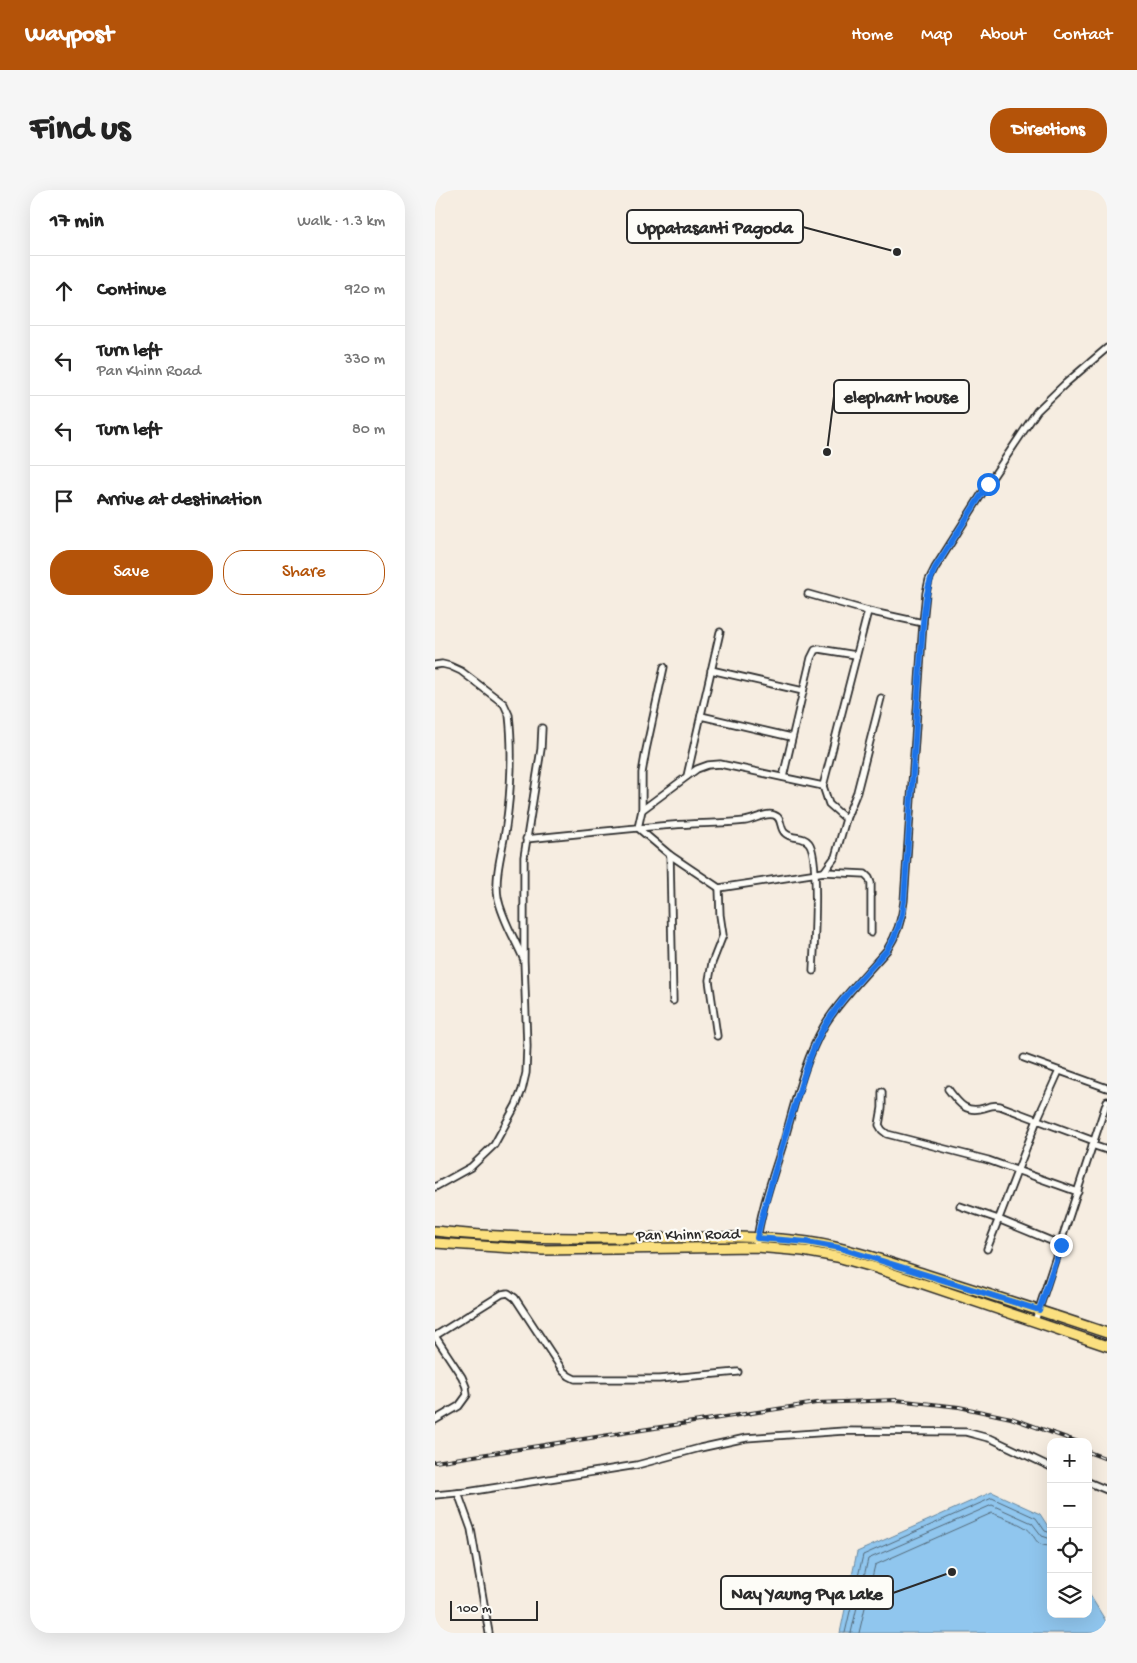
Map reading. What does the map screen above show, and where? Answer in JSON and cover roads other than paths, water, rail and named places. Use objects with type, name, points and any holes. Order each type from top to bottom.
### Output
[{"type":"main road","name":"Pan Khinn Road","points":[[435,1231],[478,1236],[545,1239],[676,1237],[756,1243],[803,1251],[837,1257],[873,1267],[1107,1346]]},
{"type":"main road","name":"Pan Khinn Road","points":[[435,1243],[543,1250],[807,1242],[840,1248],[1107,1333]]},
{"type":"street","points":[[756,1243],[764,1208],[786,1134],[807,1065],[817,1041],[825,1025],[835,1012],[887,950],[901,922],[923,623],[929,580],[988,484],[1037,411],[1107,348]]},
{"type":"street","points":[[808,594],[868,611],[923,623]]},
{"type":"street","points":[[846,819],[829,804],[823,786],[868,611]]},
{"type":"street","points":[[687,776],[720,632]]},
{"type":"street","points":[[783,777],[791,737],[811,658],[815,650],[828,650],[856,655]]},
{"type":"street","points":[[435,665],[442,664],[461,671],[504,704],[509,715],[510,786],[498,874],[498,898],[524,960]]},
{"type":"street","points":[[638,828],[642,810],[642,773],[664,666]]},
{"type":"street","points":[[711,670],[803,691]]},
{"type":"street","points":[[824,872],[835,857],[846,819],[857,792],[881,698]]},
{"type":"street","points":[[701,716],[791,737]]},
{"type":"street","points":[[435,1186],[471,1167],[494,1145],[522,1090],[527,1046],[524,960],[524,857],[541,748],[542,728]]},
{"type":"street","points":[[642,810],[697,769],[708,765],[720,764],[823,786]]},
{"type":"street","points":[[526,839],[638,828],[746,821],[773,815],[778,817],[785,833],[805,838],[811,846],[815,873],[813,971]]},
{"type":"street","points":[[638,828],[670,855],[719,888],[824,872],[865,874],[871,883],[871,933]]},
{"type":"street","points":[[670,855],[673,1002]]},
{"type":"street","points":[[717,1036],[709,980],[712,963],[723,935],[719,915],[719,888]]},
{"type":"street","points":[[1024,1058],[1107,1088]]},
{"type":"street","points":[[987,1249],[1017,1169],[1059,1071]]},
{"type":"street","points":[[948,1089],[961,1106],[965,1108],[980,1109],[999,1106],[1107,1150]]},
{"type":"street","points":[[882,1092],[879,1125],[887,1134],[1017,1169],[1078,1192]]},
{"type":"street","points":[[1035,1321],[1107,1101]]},
{"type":"street","points":[[960,1206],[999,1219],[1061,1245]]},
{"type":"street","points":[[435,1420],[459,1406],[467,1395],[462,1377],[435,1336],[502,1294],[508,1294],[515,1298],[563,1371],[575,1378],[659,1379],[737,1372]]},
{"type":"street","points":[[435,1496],[647,1464],[700,1448],[746,1438],[844,1431],[966,1432],[992,1439],[1047,1465]]},
{"type":"street","points":[[1090,1483],[1107,1490]]},
{"type":"street","points":[[458,1493],[473,1539],[489,1633]]},
{"type":"water","points":[[992,1492],[1040,1514],[1047,1525],[1047,1618],[1092,1618],[1092,1599],[1107,1623],[1107,1633],[840,1633],[857,1552]]},
{"type":"railway","points":[[435,1462],[816,1403],[896,1400],[959,1407],[1011,1418],[1067,1438]]},
{"type":"railway","points":[[1092,1453],[1107,1459]]},
{"type":"place","name":"Uppatasanti Pagoda","points":[[897,252]]},
{"type":"place","name":"elephant house","points":[[827,452]]},
{"type":"place","name":"Nay Yaung Pya Lake","points":[[952,1572]]}]
